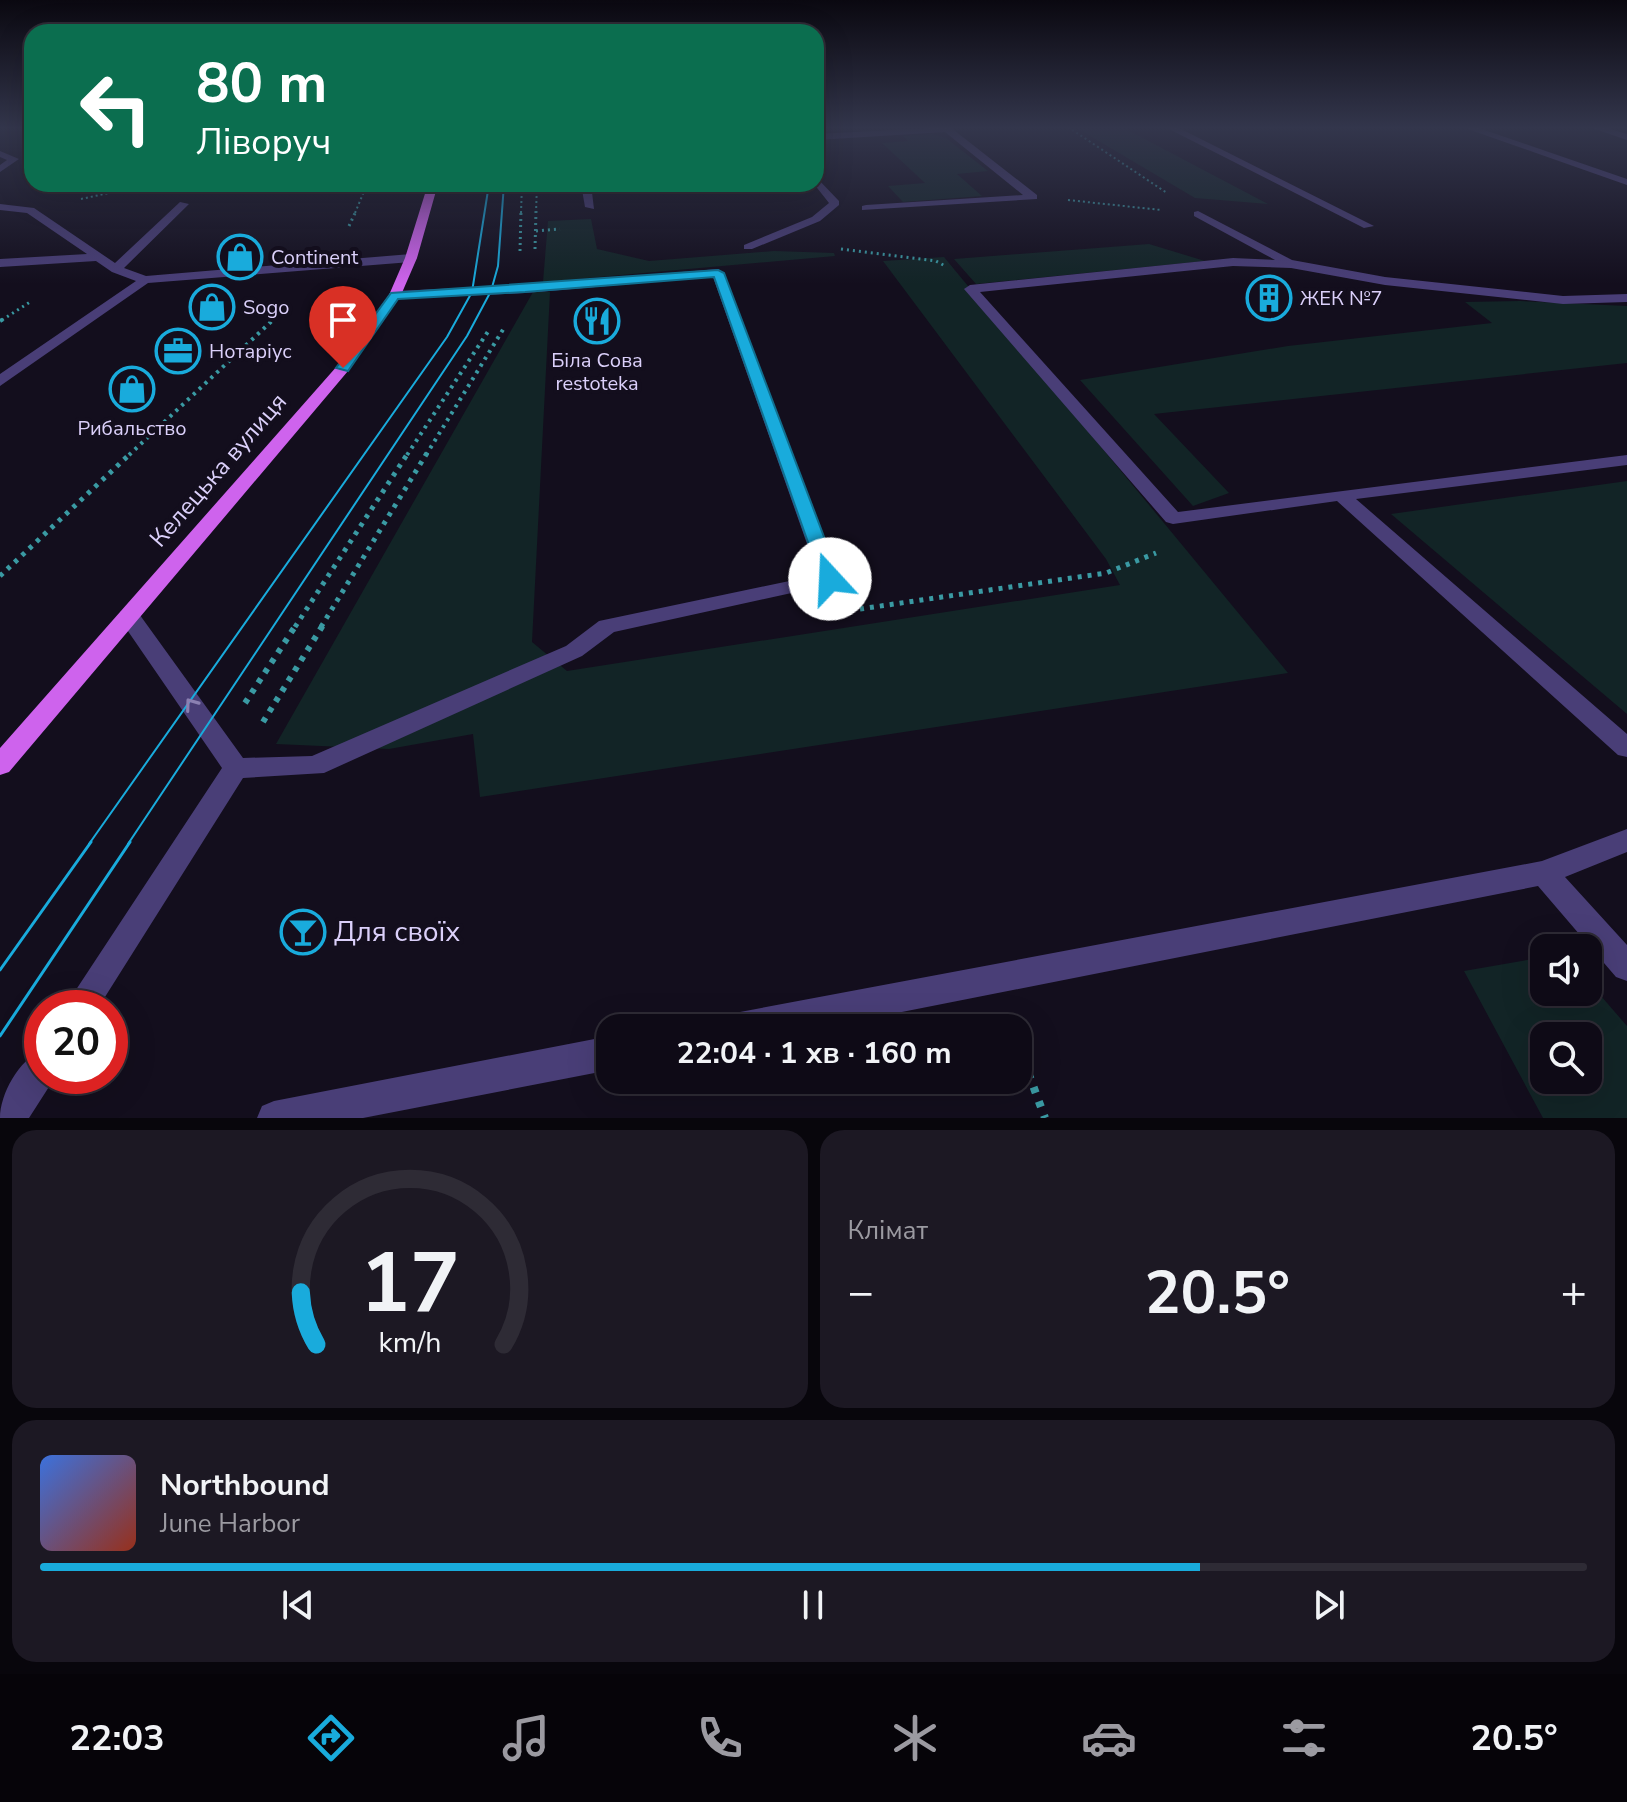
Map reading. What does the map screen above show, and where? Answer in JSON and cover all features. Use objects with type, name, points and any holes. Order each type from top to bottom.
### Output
[{"type":"main road","name":"Келецька вулиця","points":[[0,765],[343,368],[395,295],[411,258],[431,192]]},
{"type":"lane","points":[[1010,179],[1033,197]]},
{"type":"lane","points":[[1274,179],[1368,226]]},
{"type":"lane","points":[[748,247],[816,219],[835,203],[824,190]]},
{"type":"lane","points":[[587,192],[590,207]]},
{"type":"lane","points":[[866,208],[1033,197]]},
{"type":"lane","points":[[116,269],[184,204]]},
{"type":"lane","points":[[0,207],[30,210],[116,269],[145,280],[411,258]]},
{"type":"lane","points":[[1198,214],[1291,264]]},
{"type":"lane","points":[[0,263],[98,257]]},
{"type":"lane","points":[[1627,298],[1563,300],[1385,281],[1291,264],[1233,262],[970,289],[1173,518],[1627,460]]},
{"type":"lane","points":[[236,768],[315,766],[574,651],[607,626],[830,579],[718,273],[395,295]]},
{"type":"lane","points":[[0,381],[145,280]]},
{"type":"lane","points":[[1341,495],[1627,748]]},
{"type":"lane","points":[[129,616],[236,768]]},
{"type":"lane","points":[[92,990],[236,768]]},
{"type":"lane","points":[[813,1014],[1544,873],[1627,840]]},
{"type":"lane","points":[[1544,873],[1627,967]]},
{"type":"lane","points":[[274,1118],[596,1056]]},
{"type":"lane","points":[[9,1118],[25,1094]]},
{"type":"path","points":[[1146,179],[1198,214]]},
{"type":"path","points":[[30,210],[114,192]]},
{"type":"path","points":[[0,576],[333,263],[364,192]]},
{"type":"path","points":[[236,768],[491,350],[518,289],[522,192]]},
{"type":"path","points":[[218,744],[486,336],[534,269],[537,192]]},
{"type":"path","points":[[1033,197],[1198,214]]},
{"type":"path","points":[[895,256],[936,261]]},
{"type":"path","points":[[856,610],[1106,573],[1170,548],[1173,518]]},
{"type":"path","points":[[1032,1083],[1045,1118]]},
{"type":"shaded area","points":[[921,179],[963,179],[982,196],[903,202],[888,186],[925,183]]},
{"type":"shaded area","points":[[1163,179],[1221,179],[1268,204],[1195,198]]},
{"type":"shaded area","points":[[591,219],[597,249],[649,261],[774,251],[834,253],[835,256],[543,282],[548,221]]},
{"type":"shaded area","points":[[1149,244],[1205,261],[976,284],[954,259]]},
{"type":"shaded area","points":[[944,257],[1288,673],[480,797],[473,734],[389,749],[276,744],[533,292],[550,292],[532,642],[567,671],[1120,585],[1106,559],[883,261]]},
{"type":"shaded area","points":[[1465,302],[1627,306],[1627,363],[1154,414],[1229,493],[1193,506],[1080,380],[1288,346],[1492,323]]},
{"type":"shaded area","points":[[1627,481],[1627,714],[1391,514]]},
{"type":"shaded area","points":[[1530,959],[1530,1006],[1602,1006],[1602,997],[1627,1026],[1627,1118],[1543,1118],[1530,1094],[1602,1094],[1602,1022],[1530,1022],[1530,1094],[1464,971]]},
{"type":"tram line","points":[[89,844],[447,337],[472,292],[488,192]]},
{"type":"tram line","points":[[128,844],[467,336],[491,291],[498,266],[503,192]]},
{"type":"tram line","points":[[0,970],[91,842]]},
{"type":"tram line","points":[[0,1036],[130,842]]},
{"type":"place","name":"Continent","points":[[240,257]]},
{"type":"place","name":"ЖЕК №7","points":[[1269,298]]},
{"type":"place","name":"Sogo","points":[[212,307]]},
{"type":"place","name":"Біла Сова restoteka","points":[[597,321]]},
{"type":"place","name":"Нотаріус","points":[[178,351]]},
{"type":"place","name":"Рибальство","points":[[132,389]]},
{"type":"place","name":"Для своїх","points":[[303,932]]},
{"type":"route","points":[[343,368],[395,295],[525,289],[718,273],[830,579]]}]
